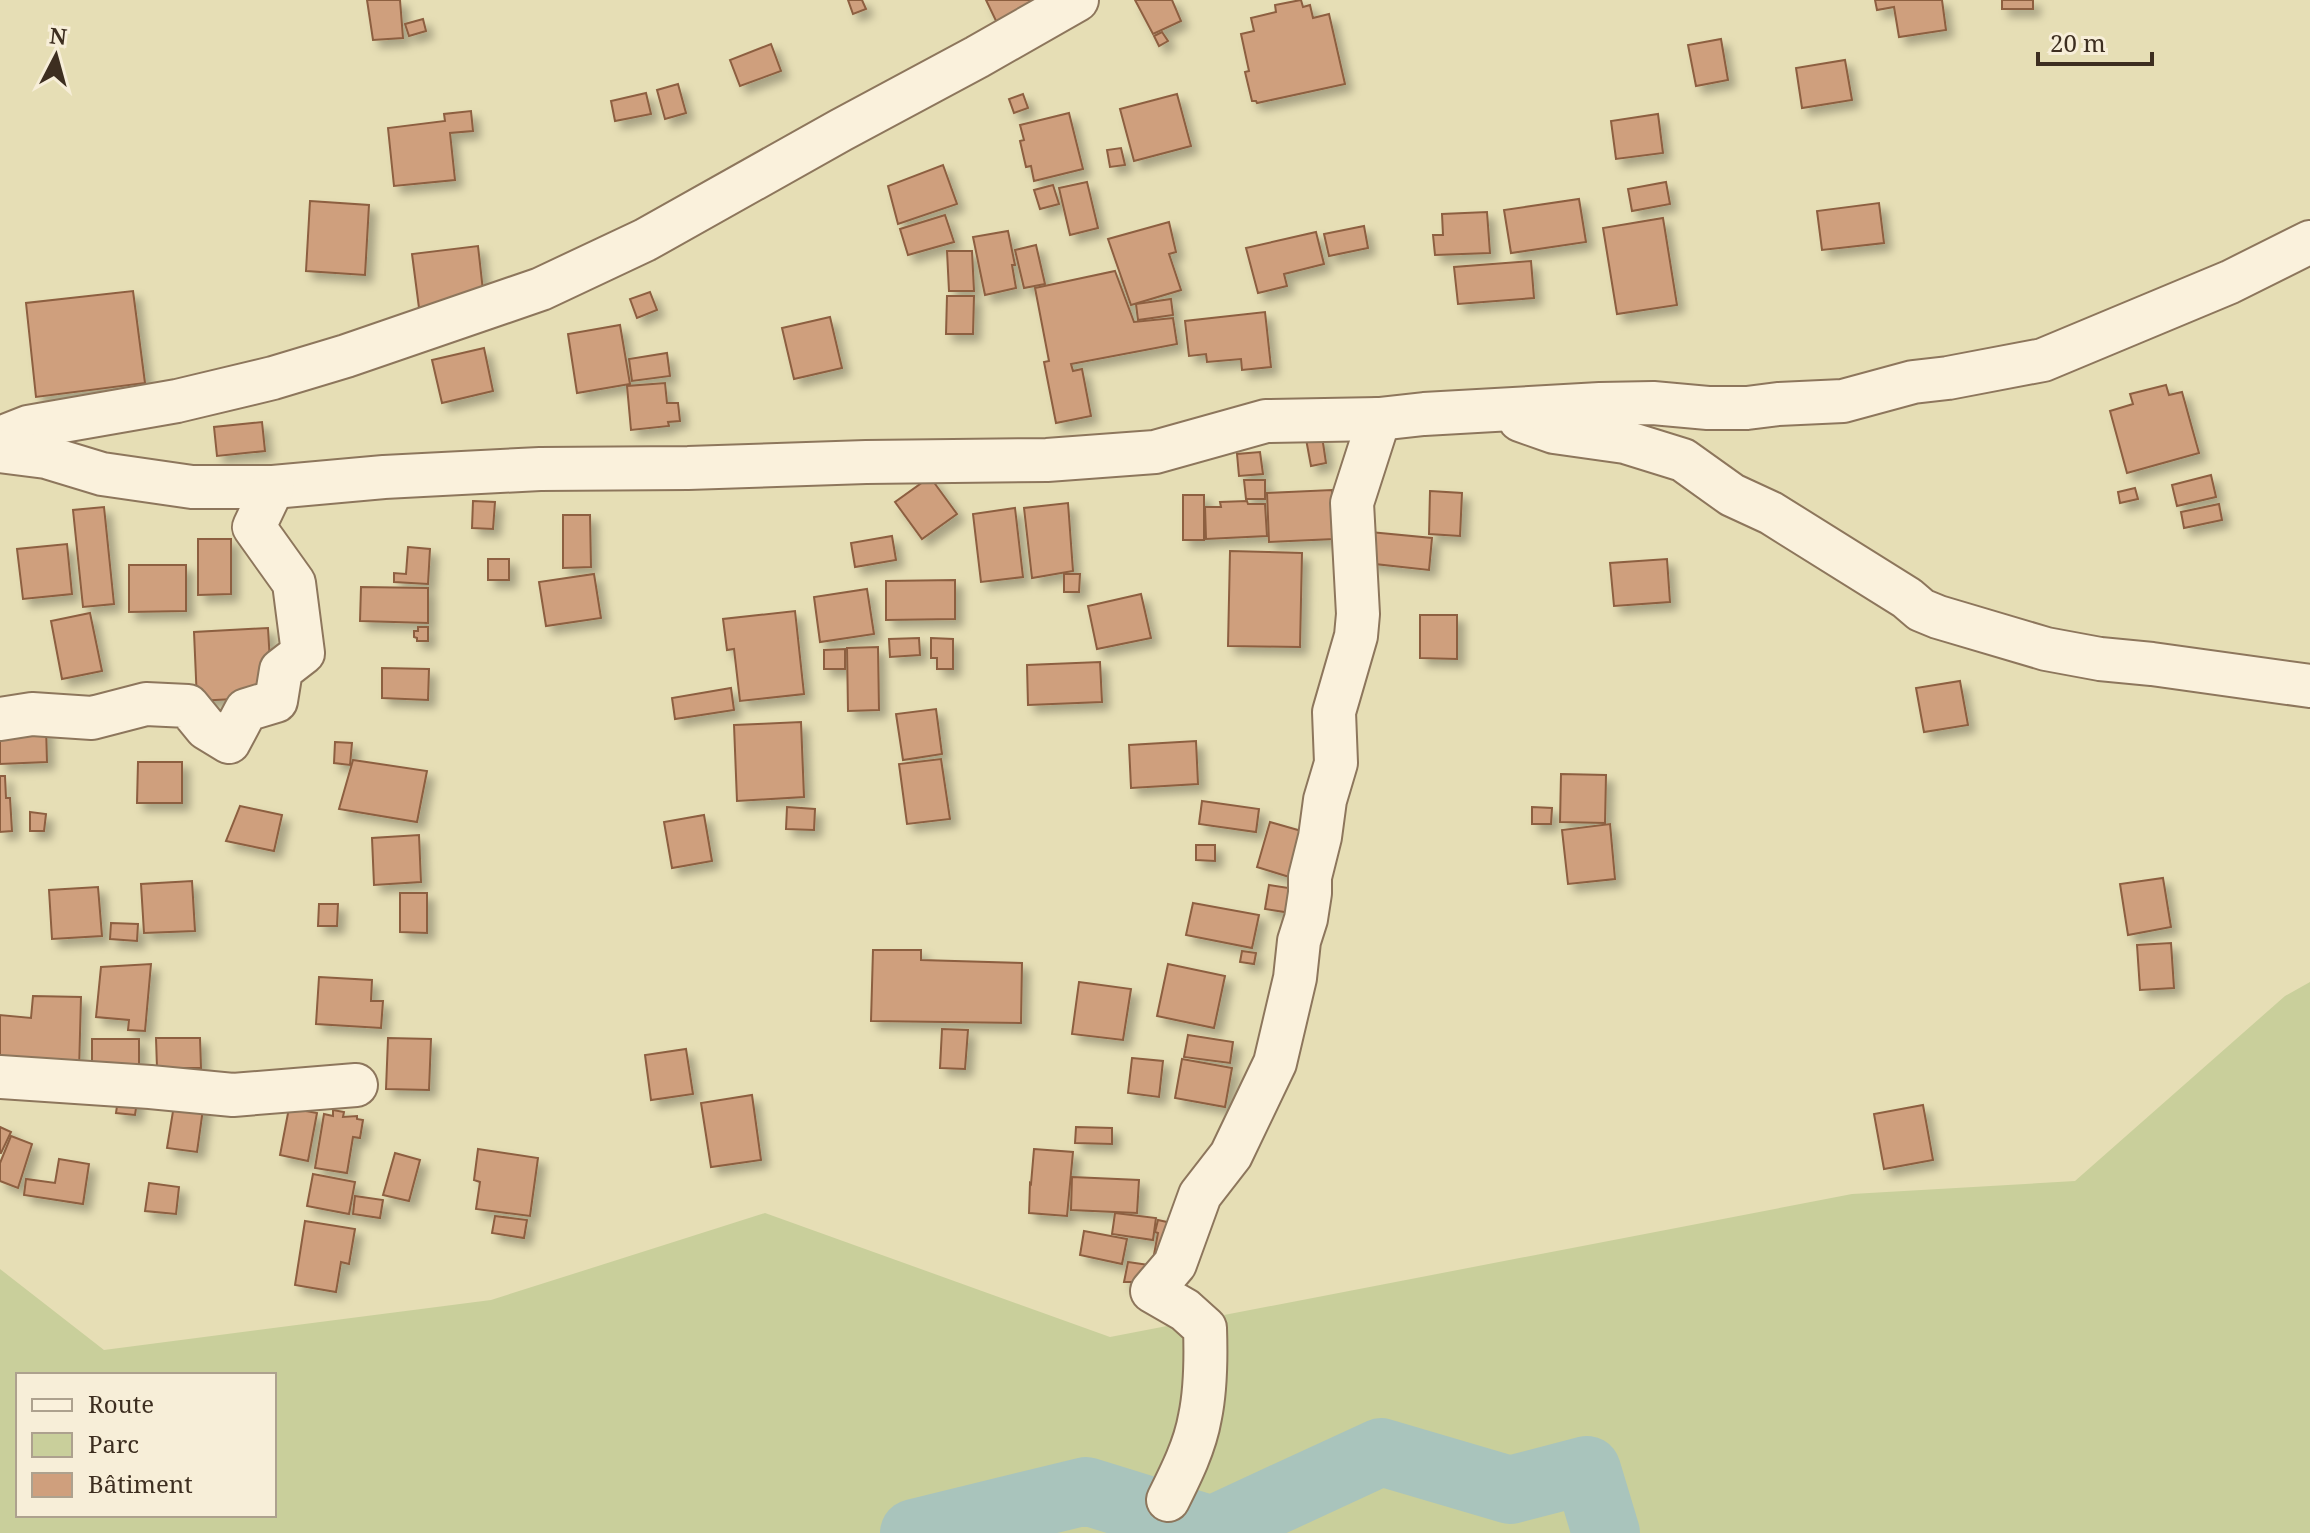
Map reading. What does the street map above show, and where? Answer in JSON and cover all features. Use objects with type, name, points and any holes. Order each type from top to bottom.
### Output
[{"type":"street","points":[[0,438],[28,427],[177,401],[273,378],[541,289],[645,240],[1077,0]]},
{"type":"street","points":[[0,451],[46,457],[102,474],[192,487],[273,487],[384,477],[540,469],[1047,460],[1155,452],[1266,421],[1379,419],[1600,404],[1653,403],[1747,408],[1843,401],[1913,382],[2043,360],[2230,282],[2310,242]]},
{"type":"street","points":[[1505,411],[1554,432],[1625,442],[1683,460],[1732,495],[1771,513],[1907,598],[1921,610],[1938,617],[2006,639],[2073,654],[2310,686]]},
{"type":"street","points":[[1168,1500],[1185,1465],[1200,1418],[1206,1358],[1205,1328],[1185,1310],[1152,1291],[1175,1264],[1200,1195],[1231,1155],[1275,1063],[1295,978],[1325,800],[1336,763],[1334,712],[1356,636],[1358,614],[1352,503],[1379,419]]},
{"type":"street","points":[[0,719],[32,714],[92,718],[146,704],[188,706],[206,728],[229,742],[246,710],[276,701],[281,670],[303,653],[294,583],[254,527],[273,487]]},
{"type":"street","points":[[0,1077],[233,1095],[356,1085]]},
{"type":"shaded area","points":[[0,0],[2310,0],[2310,1533],[0,1533]]},
{"type":"green space","points":[[2310,982],[2310,1533],[0,1533],[0,1269],[104,1350],[491,1300],[765,1213],[1110,1337],[1852,1194],[2075,1181],[2285,996]]},
{"type":"building","points":[[367,0],[400,0],[403,38],[373,40]]},
{"type":"building","points":[[848,0],[862,0],[866,9],[853,14]]},
{"type":"building","points":[[986,0],[1043,0],[997,23]]},
{"type":"building","points":[[1135,0],[1172,0],[1181,21],[1153,34]]},
{"type":"building","points":[[1301,0],[1303,7],[1310,5],[1313,18],[1329,14],[1345,84],[1257,103],[1252,101],[1241,34],[1254,31],[1251,18],[1276,12],[1275,5]]},
{"type":"building","points":[[1875,0],[1942,0],[1946,30],[1899,37],[1894,7],[1877,10]]},
{"type":"building","points":[[2002,0],[2033,0],[2033,9],[2002,9]]},
{"type":"building","points":[[423,19],[426,31],[409,36],[405,24]]},
{"type":"building","points":[[1162,32],[1168,41],[1159,46],[1154,36]]},
{"type":"building","points":[[1721,39],[1728,80],[1696,86],[1688,45]]},
{"type":"building","points":[[771,44],[781,71],[740,86],[730,60]]},
{"type":"building","points":[[1845,60],[1852,100],[1802,108],[1796,68]]},
{"type":"building","points":[[678,84],[686,113],[665,119],[657,90]]},
{"type":"building","points":[[646,93],[651,114],[615,121],[611,101]]},
{"type":"building","points":[[1023,94],[1028,108],[1014,113],[1009,99]]},
{"type":"building","points":[[1177,94],[1191,146],[1134,161],[1120,109]]},
{"type":"building","points":[[471,111],[473,131],[450,133],[455,180],[394,186],[388,128],[445,121],[444,114]]},
{"type":"building","points":[[1069,113],[1083,169],[1034,181],[1031,166],[1026,167],[1020,125]]},
{"type":"building","points":[[1658,114],[1663,153],[1616,159],[1611,121]]},
{"type":"building","points":[[1121,148],[1125,165],[1110,167],[1107,150]]},
{"type":"building","points":[[943,165],[957,204],[898,224],[888,186]]},
{"type":"building","points":[[1087,182],[1098,228],[1070,235],[1059,188]]},
{"type":"building","points":[[1666,182],[1670,204],[1632,211],[1628,189]]},
{"type":"building","points":[[1053,185],[1059,204],[1040,209],[1034,190]]},
{"type":"building","points":[[1579,199],[1586,242],[1511,253],[1504,210]]},
{"type":"building","points":[[310,201],[369,205],[365,275],[306,271]]},
{"type":"building","points":[[1879,203],[1884,243],[1822,250],[1817,211]]},
{"type":"building","points":[[1487,212],[1490,253],[1435,255],[1433,235],[1443,235],[1442,214]]},
{"type":"building","points":[[945,215],[954,242],[908,255],[900,229]]},
{"type":"building","points":[[1663,218],[1677,305],[1617,314],[1603,228]]},
{"type":"building","points":[[1169,222],[1176,252],[1169,254],[1181,290],[1131,305],[1108,239]]},
{"type":"building","points":[[1364,226],[1368,248],[1329,256],[1324,234]]},
{"type":"building","points":[[1008,231],[1016,288],[985,295],[973,237]]},
{"type":"building","points":[[1316,232],[1324,264],[1284,274],[1287,286],[1258,293],[1246,248]]},
{"type":"building","points":[[1036,245],[1045,284],[1024,288],[1015,250]]},
{"type":"building","points":[[478,246],[484,300],[419,308],[412,254]]},
{"type":"building","points":[[947,251],[972,251],[974,291],[949,291]]},
{"type":"building","points":[[1531,261],[1534,298],[1458,304],[1454,267]]},
{"type":"building","points":[[1115,271],[1134,322],[1173,318],[1177,344],[1071,364],[1073,371],[1082,369],[1091,416],[1056,423],[1044,362],[1049,361],[1035,288]]},
{"type":"building","points":[[133,291],[145,383],[36,397],[26,303]]},
{"type":"building","points":[[650,292],[657,310],[637,318],[630,299]]},
{"type":"building","points":[[947,296],[974,296],[973,334],[946,334]]},
{"type":"building","points":[[1171,299],[1173,315],[1138,320],[1136,304]]},
{"type":"building","points":[[1265,312],[1271,367],[1242,370],[1241,359],[1207,362],[1206,354],[1189,356],[1185,321]]},
{"type":"building","points":[[830,317],[842,368],[794,379],[782,328]]},
{"type":"building","points":[[620,325],[630,384],[577,393],[568,334]]},
{"type":"building","points":[[484,348],[493,391],[442,403],[432,360]]},
{"type":"building","points":[[667,353],[670,376],[632,381],[629,359]]},
{"type":"building","points":[[665,383],[667,403],[678,403],[680,421],[668,422],[669,426],[631,430],[627,386]]},
{"type":"building","points":[[2166,385],[2169,395],[2182,392],[2199,453],[2127,473],[2110,411],[2133,404],[2130,394]]},
{"type":"building","points":[[262,422],[265,451],[217,456],[214,427]]},
{"type":"building","points":[[1322,436],[1326,463],[1311,466],[1306,439]]},
{"type":"building","points":[[1260,452],[1263,474],[1239,476],[1237,454]]},
{"type":"building","points":[[2211,475],[2216,497],[2177,506],[2172,485]]},
{"type":"building","points":[[930,477],[957,514],[922,539],[895,502]]},
{"type":"building","points":[[1244,480],[1265,480],[1265,499],[1246,499]]},
{"type":"building","points":[[2135,488],[2138,499],[2120,503],[2118,492]]},
{"type":"building","points":[[1332,490],[1334,539],[1269,542],[1267,493]]},
{"type":"building","points":[[1430,491],[1462,493],[1460,536],[1429,534]]},
{"type":"building","points":[[1183,495],[1204,495],[1204,540],[1183,540]]},
{"type":"building","points":[[473,501],[495,502],[493,529],[472,528]]},
{"type":"building","points":[[1247,501],[1248,504],[1265,504],[1267,536],[1206,539],[1205,507],[1221,507],[1220,502]]},
{"type":"building","points":[[1068,503],[1073,571],[1032,578],[1024,508]]},
{"type":"building","points":[[2219,504],[2222,520],[2184,528],[2181,512]]},
{"type":"building","points":[[104,507],[114,604],[83,607],[73,510]]},
{"type":"building","points":[[1015,508],[1023,577],[981,582],[973,514]]},
{"type":"building","points":[[563,515],[590,515],[591,567],[563,568]]},
{"type":"building","points":[[1370,532],[1432,538],[1429,570],[1366,563]]},
{"type":"building","points":[[892,536],[896,560],[855,567],[851,543]]},
{"type":"building","points":[[198,539],[231,539],[231,594],[198,595]]},
{"type":"building","points":[[67,544],[72,594],[23,599],[17,549]]},
{"type":"building","points":[[408,547],[430,549],[428,584],[394,582],[394,573],[406,574]]},
{"type":"building","points":[[1230,551],[1302,553],[1300,647],[1228,646]]},
{"type":"building","points":[[488,559],[509,559],[509,580],[488,580]]},
{"type":"building","points":[[1667,559],[1670,602],[1614,606],[1610,563]]},
{"type":"building","points":[[129,565],[186,565],[186,611],[129,612]]},
{"type":"building","points":[[594,574],[601,618],[546,626],[539,582]]},
{"type":"building","points":[[1064,574],[1080,574],[1079,592],[1064,592]]},
{"type":"building","points":[[955,580],[955,619],[886,620],[886,581]]},
{"type":"building","points":[[361,587],[428,588],[428,623],[360,621]]},
{"type":"building","points":[[867,589],[874,634],[820,642],[814,597]]},
{"type":"building","points":[[1141,594],[1151,638],[1097,649],[1088,606]]},
{"type":"building","points":[[795,611],[804,694],[740,701],[734,649],[727,650],[723,619]]},
{"type":"building","points":[[90,613],[102,671],[62,679],[51,621]]},
{"type":"building","points":[[1420,615],[1457,615],[1457,659],[1420,658]]},
{"type":"building","points":[[418,627],[428,627],[428,641],[417,641],[414,637]]},
{"type":"building","points":[[268,628],[272,697],[197,701],[194,632]]},
{"type":"building","points":[[919,638],[920,655],[890,657],[889,639]]},
{"type":"building","points":[[931,638],[953,639],[953,669],[937,669],[937,658],[931,658]]},
{"type":"building","points":[[878,647],[879,710],[848,711],[847,648]]},
{"type":"building","points":[[845,649],[845,669],[824,669],[824,650]]},
{"type":"building","points":[[1100,662],[1102,702],[1028,705],[1027,665]]},
{"type":"building","points":[[382,668],[429,669],[428,700],[382,698]]},
{"type":"building","points":[[1960,681],[1968,725],[1924,732],[1916,688]]},
{"type":"building","points":[[731,688],[734,710],[675,719],[672,698]]},
{"type":"building","points":[[936,709],[942,754],[903,760],[896,714]]},
{"type":"building","points":[[801,722],[804,797],[737,801],[734,725]]},
{"type":"building","points":[[46,726],[47,762],[0,764],[0,728]]},
{"type":"building","points":[[1196,741],[1198,784],[1131,788],[1129,745]]},
{"type":"building","points":[[335,742],[352,743],[350,765],[334,763]]},
{"type":"building","points":[[941,759],[950,819],[907,824],[899,764]]},
{"type":"building","points":[[353,760],[427,771],[417,822],[339,809]]},
{"type":"building","points":[[138,762],[182,762],[182,803],[137,803]]},
{"type":"building","points":[[1561,774],[1606,775],[1605,823],[1560,822]]},
{"type":"building","points":[[0,776],[5,776],[6,798],[10,798],[12,831],[0,832]]},
{"type":"building","points":[[1202,801],[1259,809],[1256,832],[1199,824]]},
{"type":"building","points":[[240,806],[282,815],[274,851],[226,841]]},
{"type":"building","points":[[787,807],[815,809],[814,830],[786,829]]},
{"type":"building","points":[[1532,807],[1552,808],[1551,824],[1532,824]]},
{"type":"building","points":[[30,812],[46,814],[44,831],[30,831]]},
{"type":"building","points":[[704,815],[712,861],[672,868],[664,822]]},
{"type":"building","points":[[1270,822],[1312,834],[1299,880],[1257,867]]},
{"type":"building","points":[[1610,824],[1615,879],[1568,884],[1562,830]]},
{"type":"building","points":[[419,835],[421,882],[374,885],[372,838]]},
{"type":"building","points":[[1196,845],[1215,845],[1215,861],[1196,860]]},
{"type":"building","points":[[2163,878],[2171,927],[2128,935],[2120,884]]},
{"type":"building","points":[[192,881],[195,931],[144,933],[141,884]]},
{"type":"building","points":[[1269,885],[1295,889],[1291,913],[1265,909]]},
{"type":"building","points":[[98,887],[102,936],[52,939],[49,890]]},
{"type":"building","points":[[400,893],[427,893],[427,933],[400,932]]},
{"type":"building","points":[[1193,903],[1259,915],[1252,948],[1186,935]]},
{"type":"building","points":[[319,904],[338,904],[337,926],[318,926]]},
{"type":"building","points":[[111,923],[138,924],[137,941],[110,939]]},
{"type":"building","points":[[2171,943],[2174,988],[2140,990],[2137,945]]},
{"type":"building","points":[[873,950],[921,950],[921,960],[1022,963],[1021,1023],[871,1021]]},
{"type":"building","points":[[1242,951],[1256,953],[1254,964],[1240,962]]},
{"type":"building","points":[[151,964],[145,1031],[128,1030],[129,1020],[96,1017],[101,967]]},
{"type":"building","points":[[1168,964],[1225,976],[1214,1028],[1157,1016]]},
{"type":"building","points":[[319,977],[372,980],[371,1001],[383,1001],[381,1028],[316,1024]]},
{"type":"building","points":[[1079,982],[1131,989],[1123,1040],[1072,1034]]},
{"type":"building","points":[[33,996],[81,997],[79,1071],[0,1071],[0,1015],[31,1018]]},
{"type":"building","points":[[942,1029],[968,1030],[965,1069],[940,1068]]},
{"type":"building","points":[[1188,1035],[1233,1042],[1230,1063],[1184,1057]]},
{"type":"building","points":[[156,1038],[200,1038],[201,1068],[157,1068]]},
{"type":"building","points":[[388,1038],[431,1039],[429,1090],[386,1089]]},
{"type":"building","points":[[92,1039],[139,1039],[139,1069],[92,1068]]},
{"type":"building","points":[[686,1049],[693,1094],[651,1100],[645,1055]]},
{"type":"building","points":[[1132,1058],[1163,1061],[1159,1097],[1128,1093]]},
{"type":"building","points":[[1182,1059],[1232,1068],[1225,1107],[1175,1098]]},
{"type":"building","points":[[119,1092],[138,1095],[135,1115],[116,1113]]},
{"type":"building","points":[[752,1095],[761,1160],[711,1167],[701,1103]]},
{"type":"building","points":[[175,1099],[204,1102],[197,1152],[167,1148]]},
{"type":"building","points":[[1923,1105],[1933,1160],[1884,1169],[1874,1114]]},
{"type":"building","points":[[289,1108],[317,1113],[308,1161],[280,1155]]},
{"type":"building","points":[[333,1110],[344,1112],[343,1117],[357,1116],[357,1119],[363,1120],[360,1138],[353,1137],[347,1173],[315,1168],[324,1114],[333,1116]]},
{"type":"building","points":[[0,1127],[11,1132],[1,1153],[0,1153]]},
{"type":"building","points":[[1076,1127],[1112,1128],[1112,1144],[1075,1143]]},
{"type":"building","points":[[11,1136],[32,1144],[18,1188],[0,1181],[0,1163]]},
{"type":"building","points":[[478,1149],[538,1158],[530,1216],[476,1209],[480,1182],[474,1180]]},
{"type":"building","points":[[1034,1149],[1073,1152],[1067,1216],[1029,1213]]},
{"type":"building","points":[[395,1153],[420,1160],[409,1201],[383,1195]]},
{"type":"building","points":[[59,1159],[89,1164],[83,1204],[24,1195],[26,1179],[55,1183]]},
{"type":"building","points":[[313,1174],[355,1182],[349,1214],[307,1206]]},
{"type":"building","points":[[1072,1177],[1139,1180],[1137,1213],[1071,1210]]},
{"type":"building","points":[[149,1183],[179,1187],[176,1214],[145,1211]]},
{"type":"building","points":[[355,1196],[383,1200],[380,1218],[353,1214]]},
{"type":"building","points":[[1115,1213],[1156,1218],[1153,1240],[1112,1234]]},
{"type":"building","points":[[495,1216],[527,1220],[524,1238],[492,1233]]},
{"type":"building","points":[[1158,1220],[1176,1224],[1153,1260],[1158,1233],[1155,1232]]},
{"type":"building","points":[[305,1221],[355,1229],[349,1264],[341,1262],[336,1292],[295,1285]]},
{"type":"building","points":[[1084,1231],[1127,1239],[1122,1264],[1080,1255]]},
{"type":"building","points":[[1128,1262],[1149,1265],[1140,1282],[1124,1282]]},
{"type":"waterway","points":[[914,1533],[1086,1491],[1212,1530],[1381,1452],[1510,1490],[1587,1470],[1606,1533]]}]
